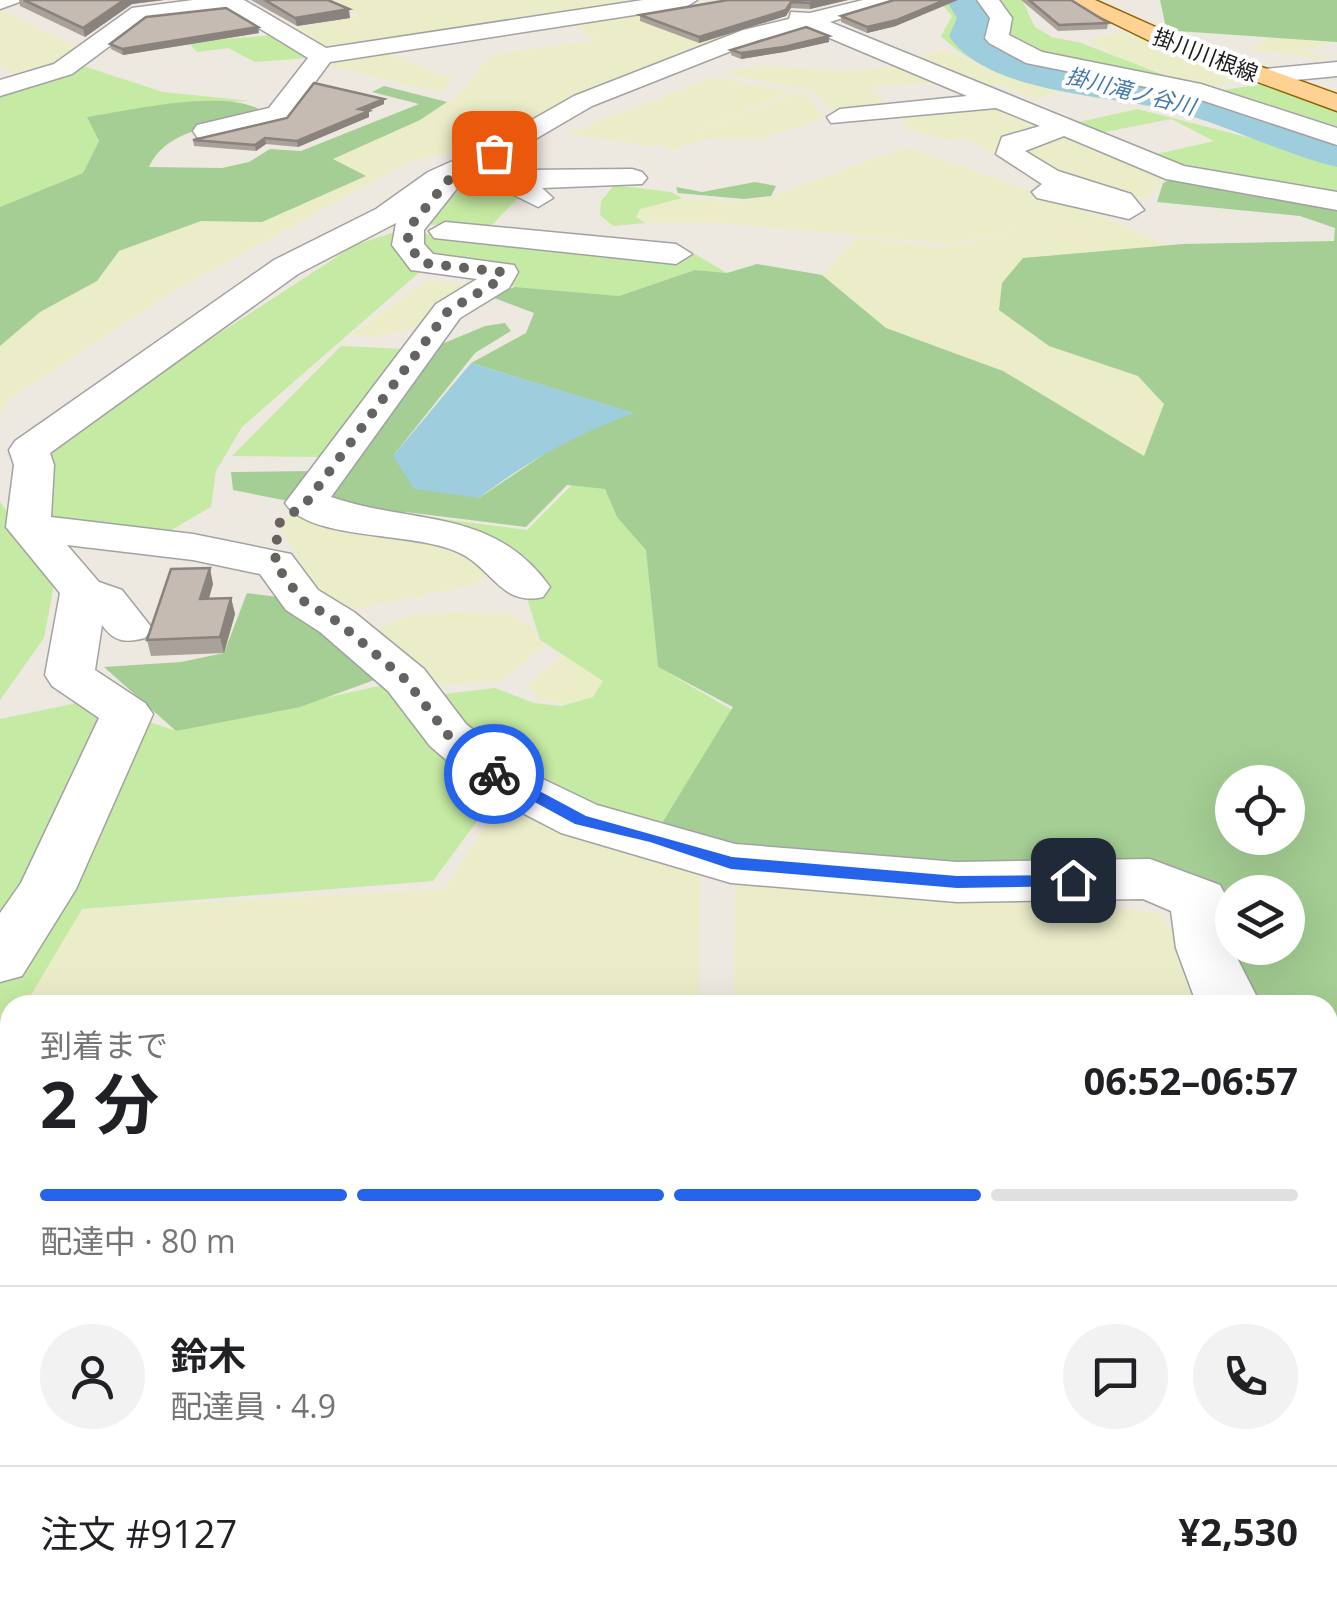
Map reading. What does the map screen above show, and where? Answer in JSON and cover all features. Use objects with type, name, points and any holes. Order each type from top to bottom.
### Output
[{"type":"main road","name":"掛川川根線","points":[[1077,0],[1170,42],[1337,103]]},
{"type":"street","points":[[0,2],[14,0]]},
{"type":"street","points":[[0,88],[63,69],[130,6],[232,2],[322,56],[686,0]]},
{"type":"street","points":[[128,628],[106,600],[83,592],[28,527],[28,484],[34,465],[15,446],[286,267],[387,216],[428,184],[583,101],[792,14],[889,0]]},
{"type":"street","points":[[988,0],[1000,18],[998,38],[1035,58],[1192,89],[1337,136]]},
{"type":"street","points":[[792,14],[1206,182],[1337,200]]},
{"type":"street","points":[[207,131],[254,123],[278,114],[322,56]]},
{"type":"street","points":[[1204,87],[1337,70]]},
{"type":"street","points":[[840,117],[1000,100]]},
{"type":"street","points":[[288,103],[316,104]]},
{"type":"street","points":[[1047,192],[1129,210],[1120,200],[1048,177],[1010,154],[1012,143],[1066,127]]},
{"type":"street","points":[[462,168],[526,179],[632,178]]},
{"type":"street","points":[[462,168],[522,188],[538,198]]},
{"type":"street","points":[[462,168],[408,229],[408,245],[423,263],[502,272],[498,281],[448,311],[306,503],[278,524],[275,564],[302,600],[338,622],[406,680],[448,735],[505,782],[581,820],[653,837],[731,863],[957,882],[1150,880],[1199,900],[1206,948],[1226,995]]},
{"type":"street","points":[[408,229],[676,254]]},
{"type":"street","points":[[306,503],[356,520],[459,535],[484,548],[527,587]]},
{"type":"street","points":[[28,527],[193,548],[275,564]]},
{"type":"street","points":[[0,960],[47,889],[127,714],[70,675],[83,592]]},
{"type":"green space","points":[[332,0],[672,0],[331,51],[291,29],[360,16]]},
{"type":"green space","points":[[938,0],[1022,0],[1035,27],[1052,37],[1081,43],[1208,92],[1264,84],[1337,110],[1337,196],[1262,188],[1152,155],[1214,141],[1171,119],[1095,134],[1075,123],[1137,109],[1266,142],[1176,112],[990,68],[941,36],[952,16]]},
{"type":"green space","points":[[1160,0],[1337,0],[1337,42],[1177,31],[1166,28]]},
{"type":"green space","points":[[0,9],[76,47],[46,66],[18,76],[0,66]]},
{"type":"green space","points":[[644,15],[675,26],[719,20],[751,35],[593,88],[480,147],[411,161],[177,289],[9,399],[0,418],[0,346],[40,312],[97,281],[118,251],[201,221],[262,222],[365,175],[332,159],[420,120],[458,95],[491,55],[597,40],[573,25]]},
{"type":"green space","points":[[1122,32],[1253,79],[1204,87],[1125,61],[1086,40]]},
{"type":"green space","points":[[274,35],[308,58],[255,62],[228,48],[197,52],[188,42]]},
{"type":"green space","points":[[1268,38],[1334,41],[1309,50],[1297,48],[1337,61],[1250,49]]},
{"type":"green space","points":[[946,50],[1004,76],[1075,90],[1032,99],[997,84],[984,87],[916,56]]},
{"type":"green space","points":[[383,52],[454,79],[442,93],[321,64]]},
{"type":"green space","points":[[767,65],[847,72],[897,65],[940,82],[870,88],[894,111],[830,110],[813,91],[721,73]]},
{"type":"green space","points":[[83,66],[163,92],[250,101],[159,105],[88,117],[99,141],[83,173],[0,207],[0,91]]},
{"type":"green space","points":[[712,77],[793,92],[683,136],[795,94],[806,93],[825,118],[761,139],[709,139],[666,151],[663,143],[651,147],[567,134]]},
{"type":"green space","points":[[384,86],[447,102],[420,120],[333,159],[366,176],[262,222],[201,221],[119,251],[97,281],[40,312],[0,346],[0,207],[83,173],[99,141],[87,117],[204,101],[228,101],[264,112],[184,135],[158,153],[149,167],[222,168],[249,162],[270,149],[301,151],[419,104],[372,92]]},
{"type":"green space","points":[[987,104],[1038,127],[999,140],[1001,158],[967,139],[947,140],[906,129],[901,114]]},
{"type":"green space","points":[[1070,135],[1165,177],[1147,199],[1125,197],[1067,177],[1018,148],[1030,140]]},
{"type":"green space","points":[[906,147],[1096,214],[1168,246],[1023,258],[1002,283],[999,310],[1049,346],[1138,376],[1165,405],[1144,456],[1003,371],[886,328],[822,275],[857,237],[943,248],[1023,229],[949,244],[720,223],[645,223],[635,217],[639,209],[682,198],[738,202],[771,196]]},
{"type":"green space","points":[[1177,176],[1337,204],[1337,995],[1218,995],[1200,895],[797,869],[656,833],[733,707],[658,667],[646,550],[617,517],[605,489],[567,485],[526,527],[406,512],[364,516],[233,490],[231,472],[315,471],[411,357],[485,326],[505,323],[511,331],[475,353],[393,456],[479,498],[571,436],[633,413],[471,363],[526,333],[534,313],[489,296],[515,287],[619,296],[695,270],[727,273],[757,264],[822,275],[886,328],[1003,371],[1144,456],[1164,404],[1138,376],[1049,346],[999,310],[1002,283],[1023,258],[1183,244],[1334,241],[1335,228],[1300,216],[1157,202],[1163,183]]},
{"type":"green space","points":[[755,182],[776,186],[771,196],[744,199],[678,193],[676,187],[702,192]]},
{"type":"green space","points":[[465,184],[509,190],[518,198],[489,228],[423,224]]},
{"type":"green space","points":[[614,185],[671,192],[682,198],[640,209],[636,217],[645,223],[613,226],[600,215],[601,201]]},
{"type":"green space","points":[[398,231],[393,249],[422,270],[242,427],[216,471],[211,507],[147,544],[28,527],[34,465],[177,361],[355,245]]},
{"type":"green space","points":[[420,234],[464,234],[599,255],[695,254],[727,273],[695,270],[619,296],[515,287],[444,263],[418,244]]},
{"type":"green space","points":[[427,280],[478,286],[411,329],[374,337],[351,335]]},
{"type":"green space","points":[[341,346],[405,349],[324,457],[232,456]]},
{"type":"green space","points":[[572,485],[605,489],[615,512],[646,549],[658,667],[732,710],[656,833],[505,783],[433,881],[82,909],[31,995],[0,995],[0,719],[87,701],[176,731],[406,680],[419,697],[495,688],[534,703],[561,706],[593,697],[603,681],[540,640],[522,582],[396,513],[527,530]]},
{"type":"green space","points":[[0,502],[55,579],[44,638],[0,700]]},
{"type":"green space","points":[[290,514],[469,545],[491,568],[476,585],[356,609],[319,594],[278,524]]},
{"type":"green space","points":[[247,593],[302,600],[377,679],[300,707],[176,731],[104,667],[181,662],[224,653]]},
{"type":"green space","points":[[452,612],[510,614],[531,625],[544,647],[501,681],[422,686],[364,633],[408,616]]},
{"type":"green space","points":[[567,651],[603,681],[596,697],[567,705],[538,699],[528,684]]},
{"type":"green space","points":[[510,785],[700,858],[699,995],[31,995],[81,909],[445,889]]},
{"type":"green space","points":[[736,863],[1161,913],[1212,995],[733,995]]},
{"type":"water","points":[[1178,96],[1324,141],[1337,146],[1337,157],[1306,145],[1297,147],[1264,130],[1177,101]]},
{"type":"water","points":[[471,363],[634,413],[553,450],[479,498],[414,489],[393,456]]},
{"type":"building","points":[[24,0],[124,0],[83,28]]},
{"type":"building","points":[[265,0],[328,0],[349,9],[295,18]]},
{"type":"building","points":[[728,0],[824,0],[791,2],[786,10],[699,37],[640,15]]},
{"type":"building","points":[[894,0],[945,0],[897,20],[867,27],[841,16]]},
{"type":"building","points":[[1029,0],[1071,0],[1108,23],[1059,25]]},
{"type":"building","points":[[226,8],[258,27],[122,49],[110,44],[146,17]]},
{"type":"building","points":[[806,27],[829,36],[784,47],[741,53],[731,50]]},
{"type":"building","points":[[314,83],[384,99],[359,109],[369,111],[297,141],[265,138],[255,145],[193,140],[287,118]]},
{"type":"building","points":[[210,568],[200,599],[231,598],[220,637],[147,640],[171,569]]},
{"type":"waterway","name":"掛川滝ノ谷川","points":[[963,0],[975,18],[967,36],[982,50],[1005,61],[1033,71],[1197,105],[1337,154]]},
{"type":"way so far","points":[[494,153],[456,171],[408,229],[408,245],[423,263],[439,268],[502,272],[498,281],[448,311],[306,503],[278,524],[275,564],[302,600],[338,622],[406,680],[448,735],[494,774]]},
{"type":"route","points":[[494,774],[581,820],[653,837],[731,863],[957,882],[1073,880]]}]
